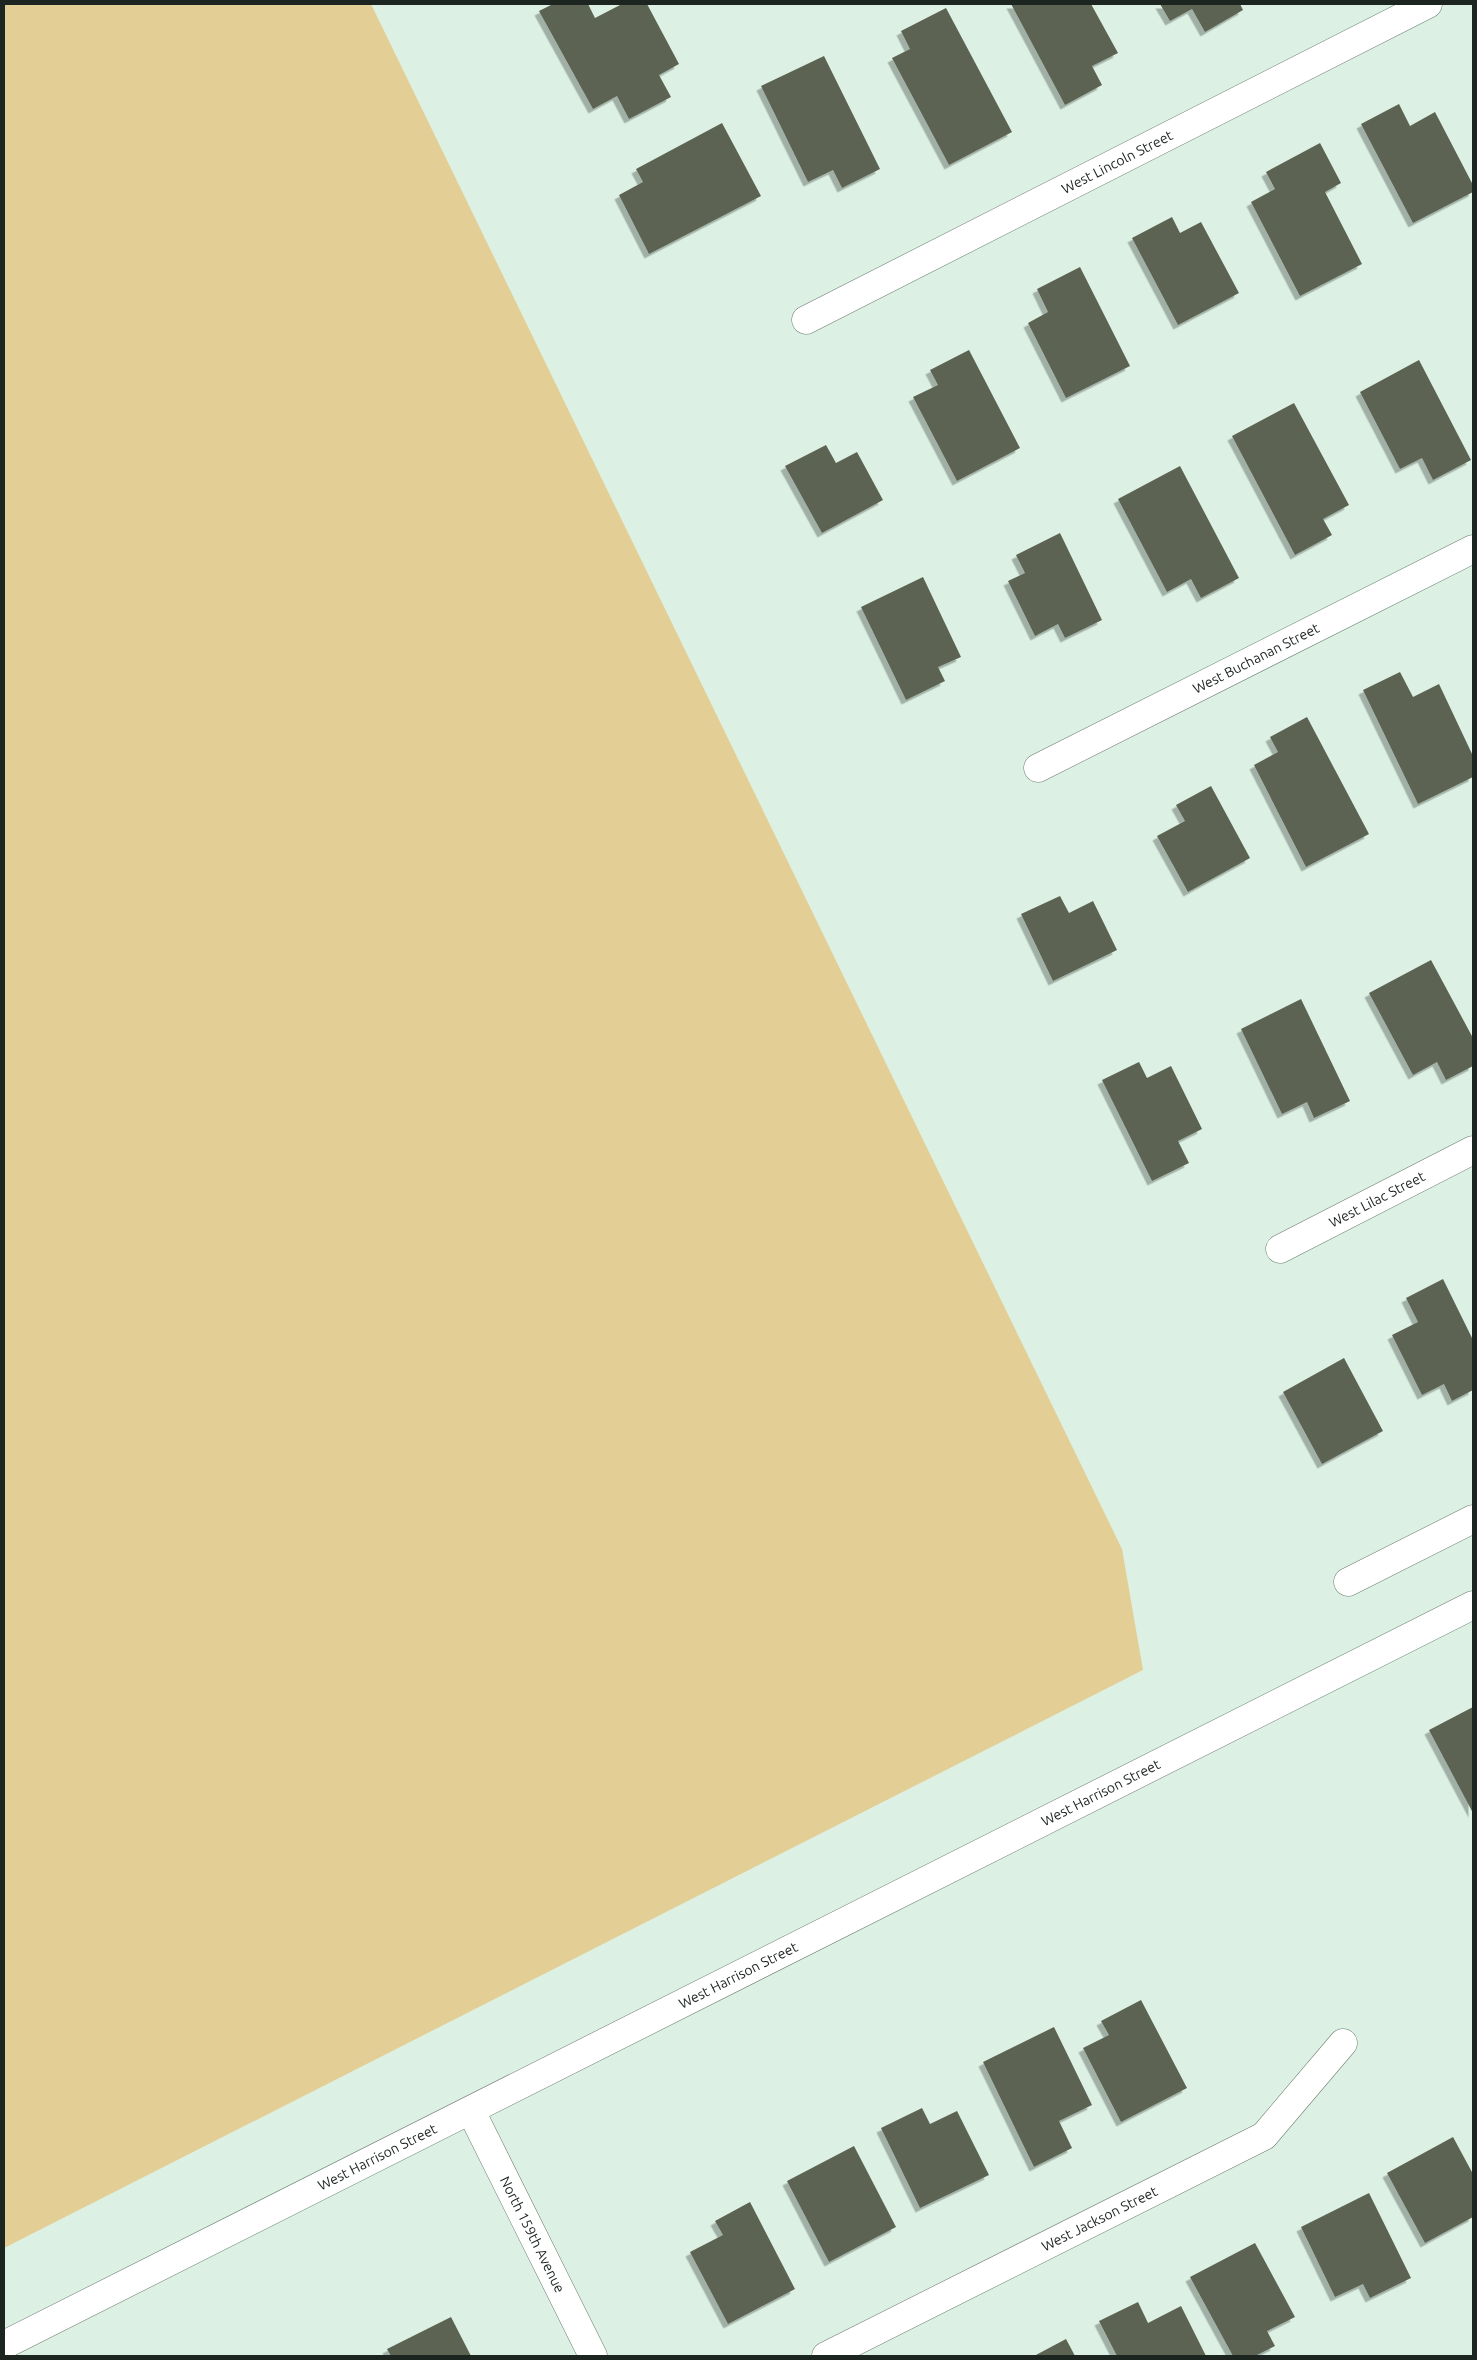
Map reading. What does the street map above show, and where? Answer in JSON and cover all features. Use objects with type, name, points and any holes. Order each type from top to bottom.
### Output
[{"type":"street","name":"West Lincoln Street","points":[[806,320],[1428,4]]},
{"type":"street","name":"West Buchanan Street","points":[[1038,768],[1473,549]]},
{"type":"street","name":"West Lilac Street","points":[[1280,1249],[1473,1150]]},
{"type":"street","points":[[1348,1582],[1473,1519]]},
{"type":"street","name":"West Harrison Street","points":[[4,2345],[1473,1605]]},
{"type":"street","name":"West Jackson Street","points":[[826,2356],[1264,2136],[1343,2043]]},
{"type":"street","name":"North 159th Avenue","points":[[471,2111],[594,2356]]},
{"type":"shaded area","points":[[4,4],[371,4],[1122,1549],[1143,1670],[4,2248]]},
{"type":"building","points":[[553,4],[588,4],[595,18],[622,4],[647,4],[679,64],[659,75],[671,97],[629,119],[617,96],[593,109],[539,11]]},
{"type":"building","points":[[1011,4],[1091,4],[1118,53],[1092,66],[1102,85],[1065,105]]},
{"type":"building","points":[[1160,4],[1240,4],[1243,10],[1205,32],[1192,9],[1170,21]]},
{"type":"building","points":[[946,8],[1012,132],[949,165],[892,58],[910,49],[901,31]]},
{"type":"building","points":[[824,56],[880,169],[842,188],[833,170],[808,182],[761,86]]},
{"type":"building","points":[[1399,104],[1410,126],[1435,112],[1473,185],[1473,192],[1413,223],[1361,124]]},
{"type":"building","points":[[722,123],[761,196],[649,254],[619,195],[643,182],[636,169]]},
{"type":"building","points":[[1320,143],[1341,183],[1325,192],[1362,264],[1300,296],[1251,202],[1275,189],[1266,172]]},
{"type":"building","points":[[1172,217],[1180,233],[1201,222],[1239,293],[1178,325],[1132,238]]},
{"type":"building","points":[[1080,267],[1130,366],[1066,398],[1028,323],[1048,312],[1037,289]]},
{"type":"building","points":[[969,350],[1020,448],[957,481],[913,397],[938,385],[930,370]]},
{"type":"building","points":[[1419,360],[1471,460],[1433,480],[1422,458],[1400,469],[1360,392]]},
{"type":"building","points":[[1294,403],[1349,505],[1323,519],[1332,535],[1295,555],[1232,436]]},
{"type":"building","points":[[826,445],[836,463],[857,452],[883,500],[822,533],[785,466]]},
{"type":"building","points":[[1180,466],[1239,578],[1201,598],[1191,579],[1167,592],[1118,499]]},
{"type":"building","points":[[1060,533],[1102,620],[1065,638],[1058,624],[1035,636],[1008,581],[1025,573],[1016,555]]},
{"type":"building","points":[[923,577],[961,657],[938,667],[945,681],[906,700],[861,607]]},
{"type":"building","points":[[1400,672],[1413,697],[1439,684],[1473,756],[1473,777],[1418,804],[1363,690]]},
{"type":"building","points":[[1307,717],[1369,834],[1306,867],[1254,765],[1278,752],[1270,737]]},
{"type":"building","points":[[1211,786],[1250,858],[1188,892],[1157,836],[1185,821],[1176,805]]},
{"type":"building","points":[[1060,896],[1069,913],[1093,901],[1117,950],[1053,981],[1021,914]]},
{"type":"building","points":[[1431,960],[1473,1038],[1473,1066],[1446,1080],[1437,1062],[1413,1075],[1369,993]]},
{"type":"building","points":[[1301,999],[1350,1101],[1314,1118],[1307,1102],[1282,1114],[1241,1029]]},
{"type":"building","points":[[1139,1062],[1147,1078],[1171,1066],[1202,1129],[1178,1141],[1189,1163],[1152,1181],[1102,1080]]},
{"type":"building","points":[[1443,1279],[1473,1340],[1473,1390],[1452,1401],[1444,1384],[1422,1395],[1392,1335],[1418,1322],[1406,1298]]},
{"type":"building","points":[[1344,1358],[1383,1431],[1322,1464],[1283,1392]]},
{"type":"building","points":[[1473,1707],[1473,1813],[1429,1730]]},
{"type":"building","points":[[1141,2000],[1187,2088],[1121,2122],[1083,2048],[1109,2035],[1101,2021]]},
{"type":"building","points":[[1054,2027],[1092,2105],[1059,2121],[1072,2148],[1034,2167],[983,2062]]},
{"type":"building","points":[[922,2108],[930,2124],[957,2111],[989,2175],[920,2208],[881,2128]]},
{"type":"building","points":[[1453,2137],[1473,2174],[1473,2217],[1425,2243],[1387,2173]]},
{"type":"building","points":[[854,2146],[896,2227],[829,2262],[787,2181]]},
{"type":"building","points":[[1369,2193],[1411,2278],[1370,2298],[1363,2284],[1335,2297],[1301,2227]]},
{"type":"building","points":[[750,2202],[795,2289],[728,2324],[690,2252],[723,2235],[715,2221]]},
{"type":"building","points":[[1255,2243],[1295,2317],[1267,2331],[1275,2346],[1255,2356],[1233,2356],[1190,2277]]},
{"type":"building","points":[[1138,2302],[1148,2323],[1181,2306],[1206,2356],[1117,2356],[1099,2321]]},
{"type":"building","points":[[451,2317],[471,2356],[391,2356],[387,2349]]},
{"type":"building","points":[[1066,2339],[1075,2356],[1034,2356]]}]
